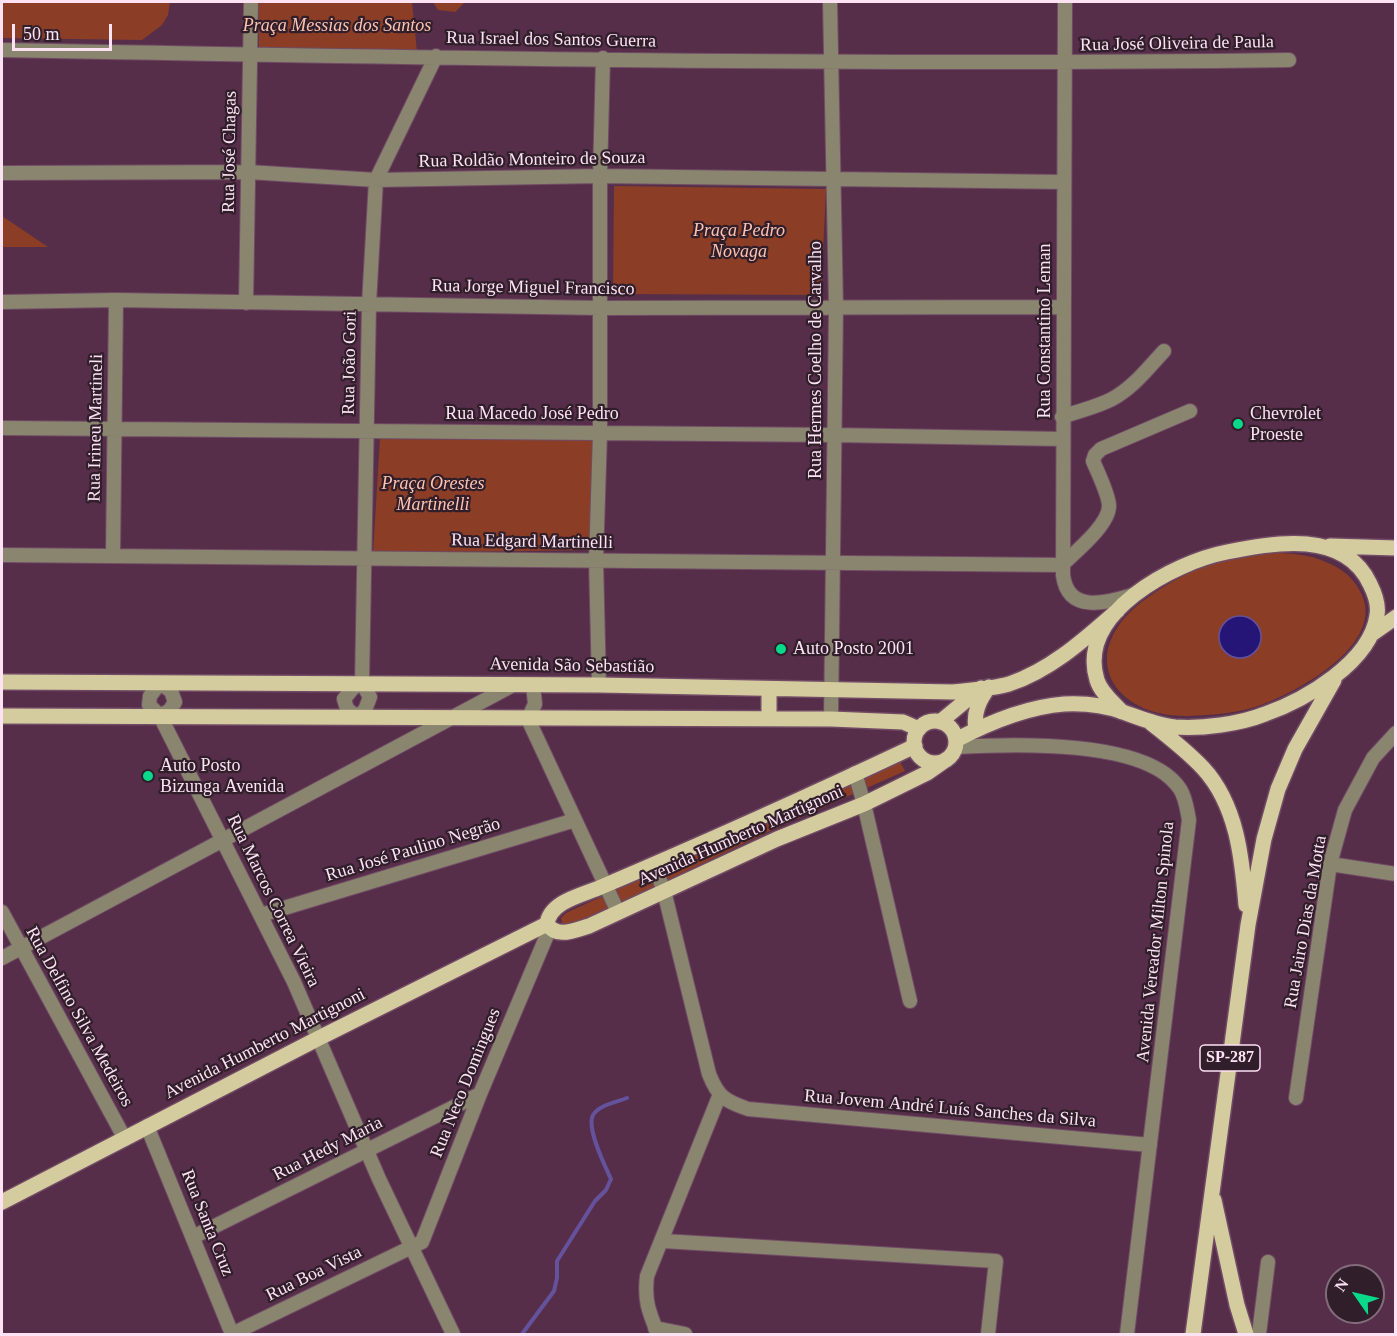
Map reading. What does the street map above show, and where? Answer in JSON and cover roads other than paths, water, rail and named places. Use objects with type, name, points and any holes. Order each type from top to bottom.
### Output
[{"type":"main road","points":[[1122,712],[1098,682],[1095,653],[1099,639],[1118,610],[1133,595],[1164,575],[1214,554],[1270,543],[1395,548]]},
{"type":"main road","points":[[1325,546],[1353,562],[1366,576],[1376,597],[1378,614],[1372,634]]},
{"type":"main road","name":"Avenida São Sebastião","points":[[2,682],[599,685],[933,692],[985,688],[1007,684],[1028,676],[1076,646],[1118,610]]},
{"type":"main road","points":[[1148,721],[1175,727],[1214,726],[1265,715],[1311,692],[1336,676],[1372,634],[1395,617]]},
{"type":"main road","name":"SP-287","points":[[1193,1335],[1248,925],[1264,839],[1278,789],[1295,748],[1336,676]]},
{"type":"main road","points":[[940,722],[985,688]]},
{"type":"main road","points":[[976,730],[974,720],[976,709],[985,688]]},
{"type":"main road","points":[[769,689],[769,719]]},
{"type":"main road","name":"Avenida Humberto Martignoni","points":[[915,746],[654,865],[561,904],[548,916],[549,926],[554,931],[563,933],[572,931],[777,839],[864,804],[927,773],[976,730],[1024,711],[1064,704],[1093,705],[1148,721]]},
{"type":"main road","points":[[2,716],[831,719],[903,722],[919,729]]},
{"type":"main road","name":"SP-287","points":[[1148,721],[1204,769],[1219,789],[1233,820],[1243,865],[1248,925]]},
{"type":"main road","points":[[930,722],[940,722],[951,728],[953,749],[934,763],[928,762],[921,758],[915,746],[915,737],[919,729],[930,722]]},
{"type":"main road","name":"Avenida Humberto Martignoni","points":[[2,1202],[319,1038],[549,926]]},
{"type":"main road","points":[[1212,1192],[1245,1335]]},
{"type":"street","name":"Rua José Chagas","points":[[246,303],[250,2]]},
{"type":"street","name":"Rua Hermes Coelho de Carvalho","points":[[830,2],[836,306],[831,719]]},
{"type":"street","name":"Rua Constantino Leman","points":[[1065,2],[1062,565],[1066,588],[1082,600],[1097,604],[1133,595]]},
{"type":"street","name":"Rua Israel dos Santos Guerra","points":[[2,50],[1064,63]]},
{"type":"street","name":"Rua João Gori","points":[[362,683],[369,304],[376,180],[436,56]]},
{"type":"street","points":[[599,685],[596,561],[600,433],[600,176],[603,58]]},
{"type":"street","name":"Rua José Oliveira de Paula","points":[[1064,63],[1289,60]]},
{"type":"street","name":"Rua Roldão Monteiro de Souza","points":[[2,173],[248,172],[376,180],[600,176],[1064,182]]},
{"type":"street","name":"Rua Jorge Miguel Francisco","points":[[2,302],[116,300],[601,308],[1063,307]]},
{"type":"street","name":"Rua Irineu Martineli","points":[[113,556],[116,300]]},
{"type":"street","points":[[1062,417],[1110,400],[1122,393],[1164,351]]},
{"type":"street","points":[[1062,565],[1107,516],[1109,505],[1094,461],[1095,455],[1101,449],[1190,411]]},
{"type":"street","name":"Rua Macedo José Pedro","points":[[2,428],[1062,439]]},
{"type":"street","name":"Rua Edgard Martinelli","points":[[2,555],[1062,565]]},
{"type":"street","points":[[160,683],[171,691],[175,702],[170,710],[160,716]]},
{"type":"street","name":"Rua Marcos Correa Vieira","points":[[160,683],[149,700],[151,708],[160,716],[294,982],[367,1150],[453,1335]]},
{"type":"street","points":[[362,683],[370,697],[365,710],[357,717],[347,709],[344,699],[353,688],[362,683]]},
{"type":"street","points":[[2,958],[513,685]]},
{"type":"street","points":[[533,685],[535,704],[528,719],[618,912]]},
{"type":"street","name":"Rua Jairo Dias da Motta","points":[[1296,1098],[1330,864],[1345,810],[1373,758],[1395,732]]},
{"type":"street","name":"Avenida Vereador Milton Spinola","points":[[953,749],[1043,745],[1091,749],[1153,767],[1170,778],[1180,789],[1186,804],[1189,820],[1127,1335]]},
{"type":"street","points":[[855,773],[910,1001]]},
{"type":"street","name":"Rua José Paulino Negrão","points":[[261,915],[575,820]]},
{"type":"street","points":[[1330,864],[1395,874]]},
{"type":"street","points":[[654,865],[664,891],[706,1066],[715,1089],[720,1094],[663,1241],[647,1276],[645,1294],[647,1308],[656,1331],[685,1335]]},
{"type":"street","name":"Rua Delfino Silva Medeiros","points":[[2,912],[125,1139]]},
{"type":"street","name":"Rua Neco Domingues","points":[[411,1246],[422,1242],[549,926]]},
{"type":"street","name":"Rua Hedy Maria","points":[[193,1237],[480,1094]]},
{"type":"street","name":"Rua Jovem André Luís Sanches da Silva","points":[[720,1094],[727,1102],[748,1109],[1150,1145]]},
{"type":"street","name":"Rua Santa Cruz","points":[[147,1126],[232,1334]]},
{"type":"street","points":[[663,1241],[996,1261],[988,1335]]},
{"type":"street","name":"Rua Boa Vista","points":[[232,1334],[411,1246]]},
{"type":"street","points":[[1259,1335],[1268,1262]]},
{"type":"waterway","points":[[522,1334],[554,1291],[557,1261],[595,1201],[606,1190],[611,1179],[594,1138],[593,1115],[604,1106],[627,1098]]},
{"type":"place","name":"Chevrolet Proeste","points":[[1238,424]]},
{"type":"place","name":"Auto Posto 2001","points":[[781,649]]},
{"type":"place","name":"Auto Posto Bizunga Avenida","points":[[148,776]]},
{"type":"park label","name":"Praça Messias dos Santos","points":[[337,26]]},
{"type":"park label","name":"Praça Pedro Novaga","points":[[739,241]]},
{"type":"park label","name":"Praça Orestes Martinelli","points":[[433,494]]}]
